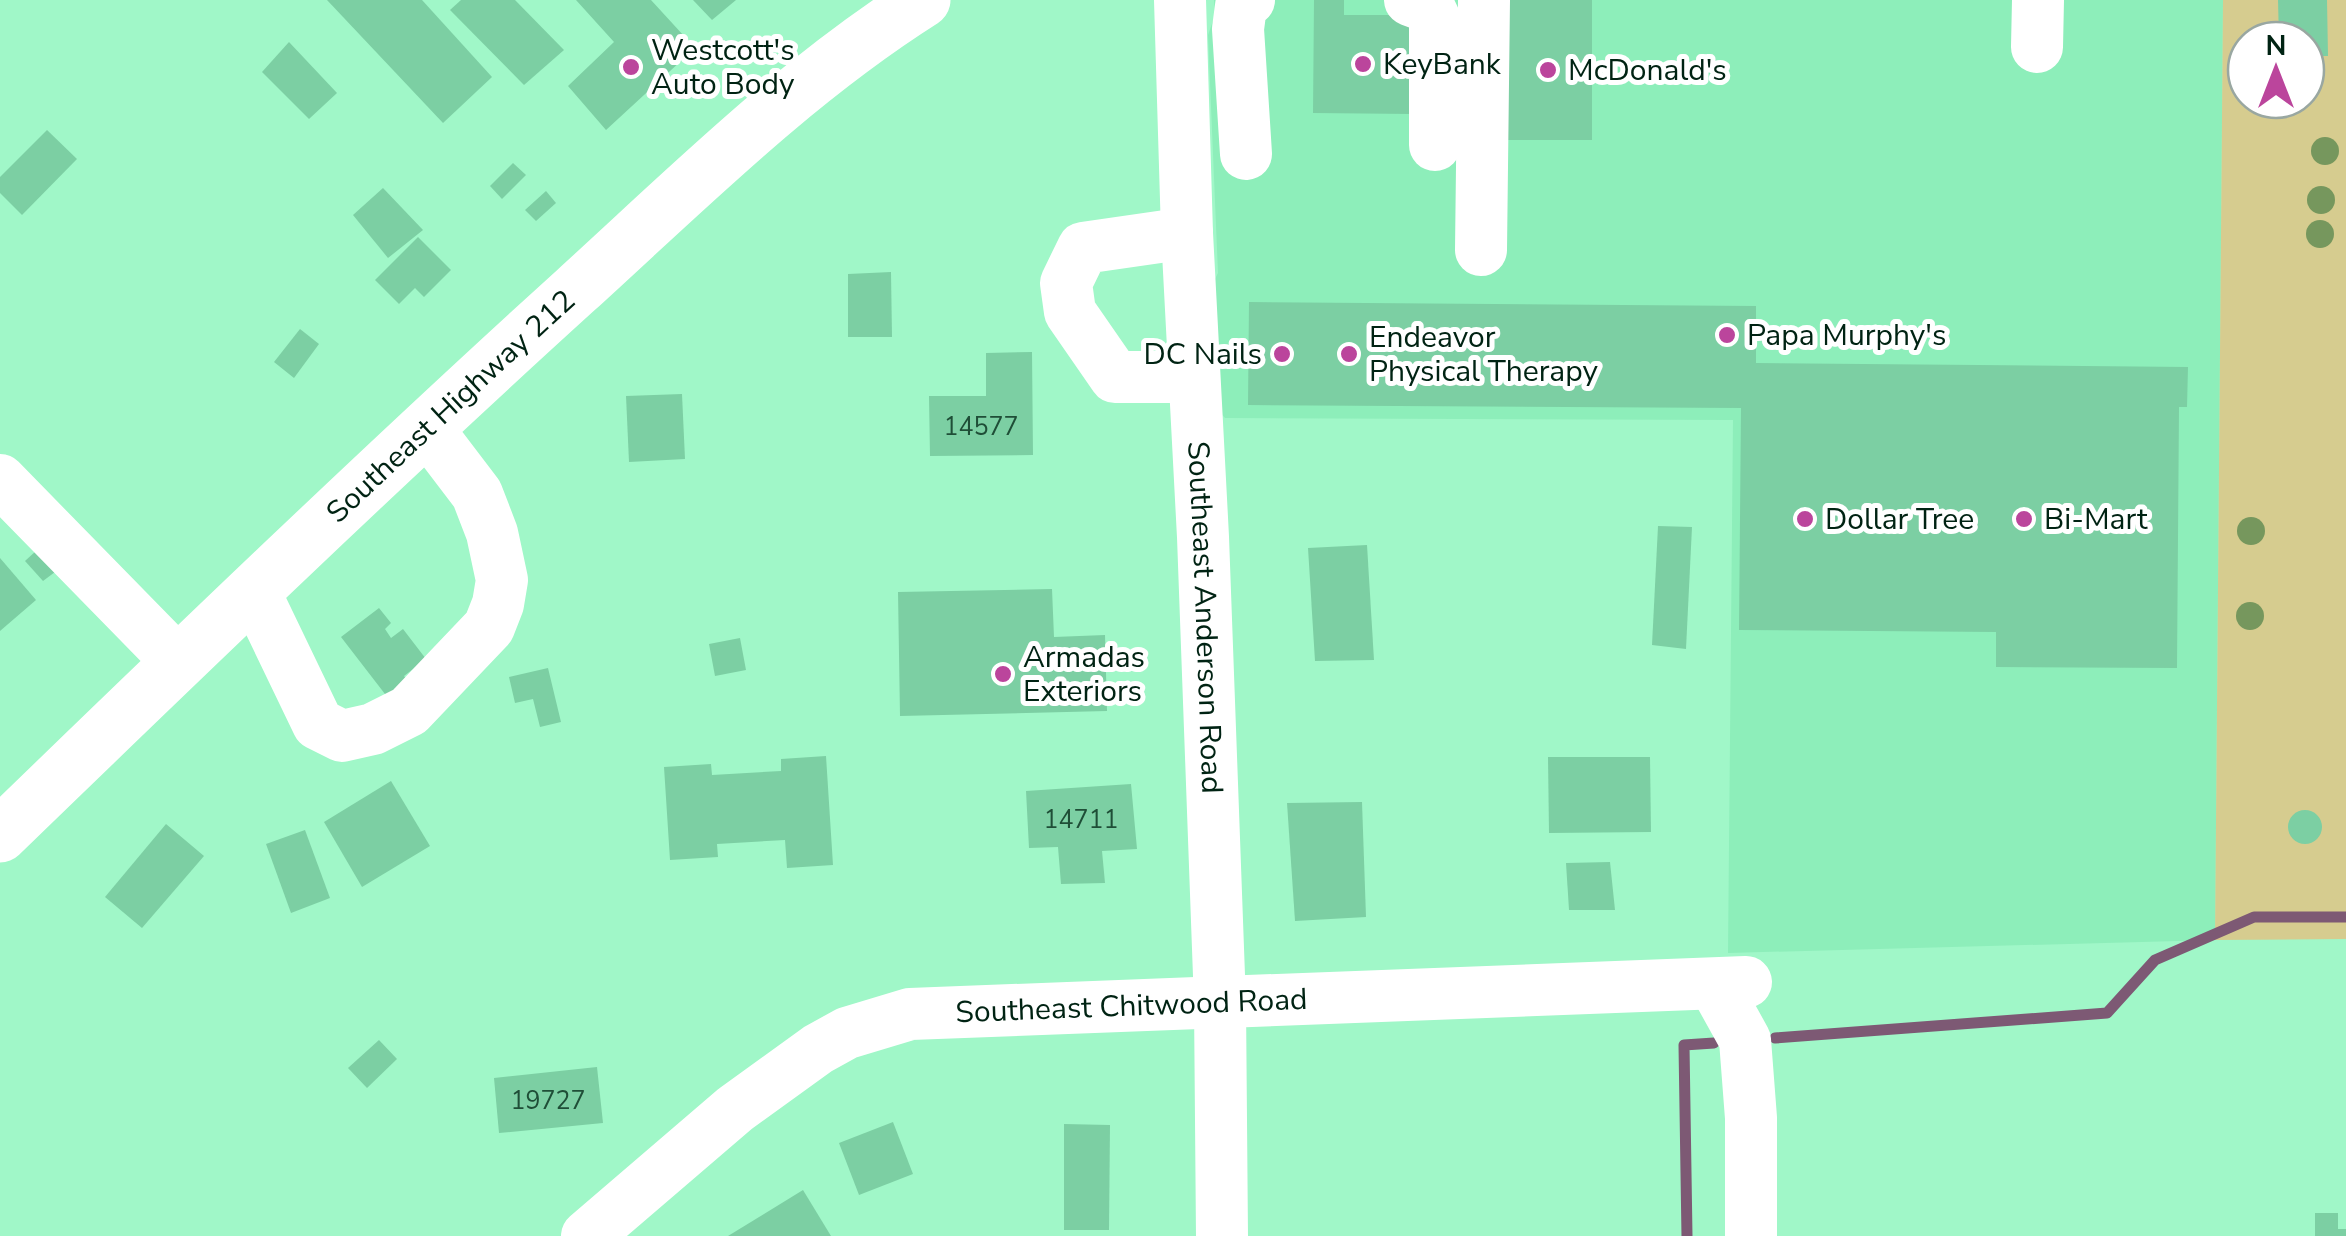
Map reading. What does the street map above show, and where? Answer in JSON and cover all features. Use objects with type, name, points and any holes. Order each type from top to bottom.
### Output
[{"type":"highway","name":"Southeast Highway 212","points":[[0,835],[426,428],[769,114],[866,37],[923,0]]},
{"type":"street","name":"Southeast Anderson Road","points":[[1180,0],[1220,1003],[1222,1236]]},
{"type":"street","points":[[1246,154],[1238,29],[1241,6],[1249,0]]},
{"type":"street","points":[[1410,0],[1428,7],[1434,20],[1434,145]]},
{"type":"street","points":[[1481,250],[1484,0]]},
{"type":"street","points":[[1187,233],[1084,248],[1066,283],[1070,312],[1115,376],[1194,377]]},
{"type":"street","points":[[254,591],[318,724],[342,736],[409,712],[488,627],[498,604],[502,580],[492,533],[477,494],[426,428]]},
{"type":"street","points":[[0,480],[178,662]]},
{"type":"street","name":"Southeast Chitwood Road","points":[[587,1236],[735,1110],[818,1049],[862,1028],[910,1014],[1730,983],[1745,1040],[1751,1118],[1751,1236]]},
{"type":"shaded area","points":[[1214,0],[2223,0],[2215,940],[1728,953],[1733,420],[1225,418],[1218,410],[1213,283],[1218,273],[1208,35],[1215,15]]},
{"type":"shaded area","points":[[2223,0],[2346,0],[2346,939],[2215,940]]},
{"type":"building","points":[[327,0],[422,0],[492,77],[443,123]]},
{"type":"building","points":[[461,0],[515,0],[564,50],[524,85],[450,10]]},
{"type":"building","name":"Westcott's Auto Body","points":[[576,0],[651,0],[695,48],[606,130],[568,86],[614,42]]},
{"type":"building","points":[[693,0],[736,0],[712,20]]},
{"type":"building","name":"KeyBank","points":[[1314,0],[1344,0],[1344,15],[1414,15],[1413,114],[1313,113]]},
{"type":"building","name":"McDonald's","points":[[1505,0],[1592,0],[1592,140],[1505,140]]},
{"type":"building","points":[[2278,0],[2327,0],[2328,56],[2326,20],[2278,20]]},
{"type":"building","points":[[289,42],[337,93],[309,119],[262,72]]},
{"type":"building","points":[[47,130],[77,159],[22,215],[0,193],[0,177]]},
{"type":"building","points":[[513,163],[526,175],[502,199],[490,186]]},
{"type":"building","points":[[383,188],[423,230],[388,258],[353,215]]},
{"type":"building","points":[[546,191],[556,203],[536,221],[525,210]]},
{"type":"building","points":[[418,237],[451,270],[424,297],[415,288],[399,304],[375,280]]},
{"type":"building","points":[[891,272],[892,337],[848,337],[848,274]]},
{"type":"building","points":[[1249,302],[1756,306],[1756,363],[2188,367],[2187,407],[2179,407],[2177,668],[1996,667],[1996,632],[1739,630],[1741,408],[1248,405]]},
{"type":"building","points":[[300,329],[319,344],[294,378],[274,362]]},
{"type":"building","points":[[1032,352],[1033,455],[930,456],[929,396],[986,396],[986,353]]},
{"type":"building","points":[[682,394],[685,459],[629,462],[626,396]]},
{"type":"building","points":[[1658,526],[1692,527],[1686,649],[1652,645]]},
{"type":"building","points":[[1367,545],[1374,660],[1315,661],[1308,548]]},
{"type":"building","points":[[37,550],[55,572],[43,581],[25,561]]},
{"type":"building","points":[[0,558],[36,600],[0,631]]},
{"type":"building","name":"Armadas Exteriors","points":[[1052,589],[1054,637],[1105,635],[1107,711],[900,716],[898,592]]},
{"type":"building","points":[[379,608],[391,623],[385,629],[391,638],[403,629],[426,659],[404,676],[416,691],[395,707],[341,637]]},
{"type":"building","points":[[740,638],[746,670],[715,676],[709,644]]},
{"type":"building","points":[[548,668],[561,722],[540,727],[533,699],[515,703],[509,677]]},
{"type":"building","points":[[826,756],[833,865],[787,868],[785,840],[717,844],[718,857],[670,860],[664,767],[711,764],[712,775],[781,771],[781,759]]},
{"type":"building","points":[[1548,757],[1650,757],[1651,832],[1549,833]]},
{"type":"building","points":[[391,781],[430,846],[362,887],[324,822]]},
{"type":"building","points":[[1131,784],[1137,849],[1102,851],[1105,883],[1061,884],[1058,847],[1029,848],[1026,791]]},
{"type":"building","points":[[1362,802],[1366,917],[1295,921],[1287,803]]},
{"type":"building","points":[[2305,810],[2317,815],[2322,827],[2317,839],[2305,844],[2293,839],[2288,827],[2293,815]]},
{"type":"building","points":[[166,824],[204,856],[142,928],[105,897]]},
{"type":"building","points":[[305,830],[330,898],[291,913],[266,844]]},
{"type":"building","points":[[1610,862],[1615,910],[1569,910],[1566,863]]},
{"type":"building","points":[[379,1040],[397,1059],[367,1088],[348,1068]]},
{"type":"building","points":[[597,1067],[603,1123],[499,1133],[494,1078]]},
{"type":"building","points":[[893,1122],[913,1174],[859,1195],[839,1143]]},
{"type":"building","points":[[1064,1124],[1110,1125],[1109,1230],[1064,1230]]},
{"type":"building","points":[[803,1190],[831,1236],[728,1236]]},
{"type":"building","points":[[2315,1213],[2338,1213],[2338,1229],[2346,1229],[2346,1236],[2315,1236]]},
{"type":"waterway","points":[[1775,1038],[2107,1013],[2155,960],[2254,917],[2346,917]]},
{"type":"waterway","points":[[1687,1236],[1684,1045],[1714,1043]]},
{"type":"place","name":"KeyBank","points":[[1363,64]]},
{"type":"place","name":"Westcott's Auto Body","points":[[631,67]]},
{"type":"place","name":"McDonald's","points":[[1548,70]]},
{"type":"place","name":"Papa Murphy's","points":[[1727,335]]},
{"type":"place","name":"DC Nails","points":[[1282,354]]},
{"type":"place","name":"Endeavor Physical Therapy","points":[[1349,354]]},
{"type":"place","name":"Dollar Tree","points":[[1805,519]]},
{"type":"place","name":"Bi-Mart","points":[[2024,519]]},
{"type":"place","name":"Armadas Exteriors","points":[[1003,674]]}]
